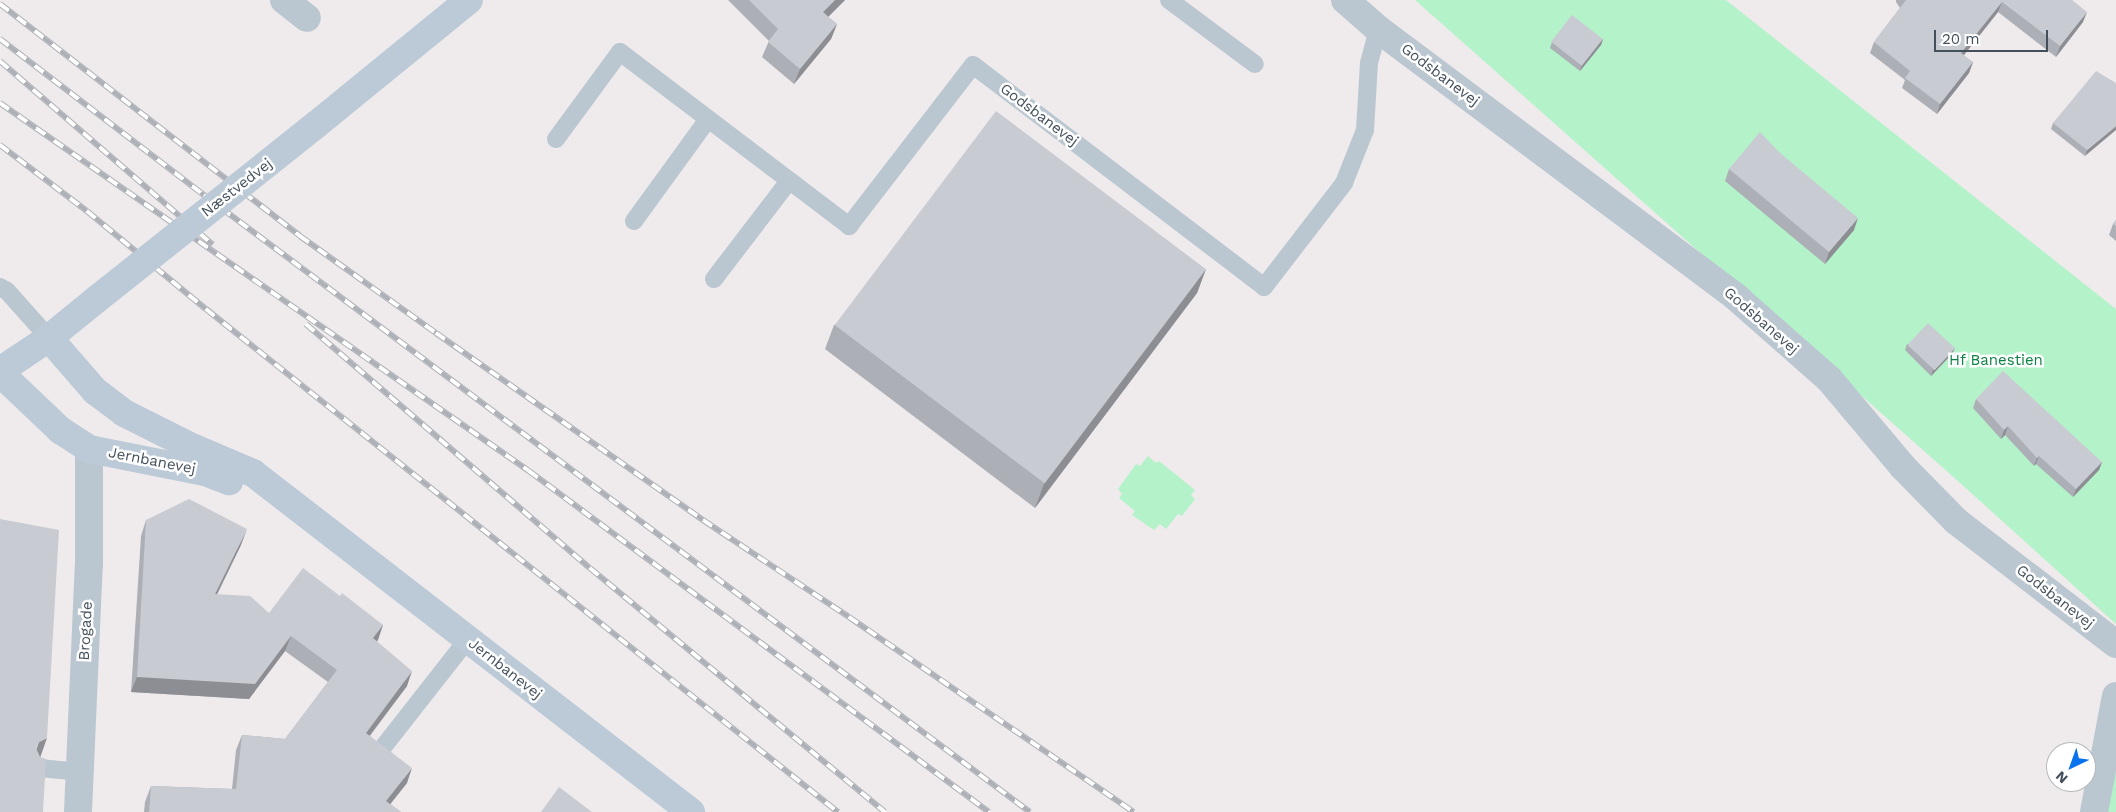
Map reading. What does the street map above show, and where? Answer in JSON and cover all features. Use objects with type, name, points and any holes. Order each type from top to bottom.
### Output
[{"type":"main road","name":"Næstvedvej","points":[[0,372],[49,338],[470,0]]},
{"type":"main road","name":"Jernbanevej","points":[[49,338],[95,391],[124,413],[194,448],[253,473],[691,812]]},
{"type":"main road","name":"Jernbanevej","points":[[0,372],[60,430],[89,449],[205,472],[254,492],[320,526]]},
{"type":"street","points":[[284,0],[307,18]]},
{"type":"street","name":"Godsbanevej","points":[[1344,0],[1378,29],[1737,298],[1829,379],[1903,468],[1956,521],[2116,644]]},
{"type":"street","name":"Brogade","points":[[78,812],[89,564],[89,449]]},
{"type":"street","points":[[2094,812],[2116,696]]},
{"type":"lane","points":[[1169,0],[1255,64]]},
{"type":"lane","name":"Godsbanevej","points":[[556,139],[620,52],[848,226],[973,65],[1264,286],[1344,183],[1365,130],[1369,62],[1378,29]]},
{"type":"lane","points":[[634,220],[708,119]]},
{"type":"lane","points":[[714,279],[789,181]]},
{"type":"lane","points":[[0,288],[7,292],[49,338]]},
{"type":"lane","points":[[384,746],[468,639]]},
{"type":"lane","points":[[40,768],[80,772]]},
{"type":"green space","name":"Hf Banestien","points":[[1415,0],[1726,0],[2116,309],[2116,624],[1959,482]]},
{"type":"green space","points":[[1148,456],[1156,463],[1159,461],[1195,490],[1191,495],[1195,499],[1182,516],[1178,514],[1166,529],[1160,524],[1154,530],[1132,515],[1135,511],[1119,498],[1122,494],[1118,489],[1136,464],[1140,466]]},
{"type":"green space","points":[[2116,765],[2116,812],[2106,812]]},
{"type":"building","points":[[749,0],[835,0],[823,12],[837,24],[800,69],[768,42],[778,29]]},
{"type":"building","points":[[1906,0],[2072,0],[2087,12],[2060,46],[2002,2],[1961,53],[1973,62],[1940,104],[1905,78],[1910,71],[1874,42]]},
{"type":"building","points":[[1572,15],[1603,39],[1582,66],[1551,42]]},
{"type":"building","points":[[2096,71],[2116,83],[2116,126],[2087,150],[2053,123]]},
{"type":"building","points":[[996,111],[1206,269],[1045,483],[835,325]]},
{"type":"building","points":[[1760,132],[1780,153],[1858,218],[1829,252],[1729,169]]},
{"type":"building","points":[[1928,323],[1955,348],[1935,370],[1908,345]]},
{"type":"building","points":[[2003,371],[2102,462],[2076,489],[2039,456],[2037,458],[2008,426],[2004,430],[1976,399]]},
{"type":"building","points":[[189,499],[247,529],[215,594],[250,596],[269,613],[303,568],[340,596],[342,593],[383,625],[373,638],[412,671],[366,733],[412,768],[386,801],[401,812],[149,812],[151,786],[236,789],[242,735],[285,739],[337,670],[291,636],[255,684],[137,677],[146,520]]},
{"type":"building","points":[[0,519],[59,530],[47,738],[39,742],[36,748],[40,757],[46,759],[43,812],[0,812]]},
{"type":"building","points":[[559,787],[592,812],[541,812]]},
{"type":"railway","points":[[0,4],[300,236],[436,333],[703,520],[849,617],[1134,812]]},
{"type":"railway","points":[[0,39],[204,195],[1030,812]]},
{"type":"railway","points":[[0,61],[213,245]]},
{"type":"railway","points":[[0,103],[529,471],[989,812]]},
{"type":"railway","points":[[0,145],[87,211],[206,309],[838,812]]},
{"type":"railway","points":[[306,324],[590,568],[885,812]]}]
